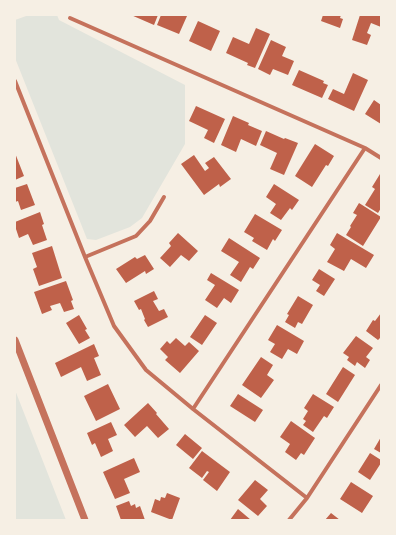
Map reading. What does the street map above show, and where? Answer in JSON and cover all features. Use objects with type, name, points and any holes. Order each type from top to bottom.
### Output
[{"type":"street","points":[[70,18],[365,148],[381,158]]},
{"type":"street","points":[[15,81],[114,326],[146,370],[193,409],[307,498]]},
{"type":"street","points":[[193,409],[365,148]]},
{"type":"street","points":[[85,257],[136,236],[150,221],[164,197]]},
{"type":"street","points":[[15,340],[85,520]]},
{"type":"street","points":[[289,520],[307,498],[381,384]]},
{"type":"shaded area","points":[[29,15],[57,15],[59,20],[185,85],[185,144],[142,218],[130,227],[96,240],[87,239],[15,58],[15,20]]},
{"type":"shaded area","points":[[15,390],[66,520],[15,520]]},
{"type":"building","points":[[131,15],[158,15],[154,25]]},
{"type":"building","points":[[161,15],[187,16],[179,34],[157,25]]},
{"type":"building","points":[[323,15],[341,15],[340,18],[343,19],[340,28],[321,21]]},
{"type":"building","points":[[360,15],[381,15],[381,27],[371,23],[367,33],[371,35],[367,45],[352,40]]},
{"type":"building","points":[[198,21],[220,31],[211,51],[189,41]]},
{"type":"building","points":[[256,28],[270,34],[255,68],[247,65],[248,63],[226,53],[233,37],[249,44]]},
{"type":"building","points":[[271,40],[286,47],[282,56],[294,61],[288,75],[273,69],[270,75],[258,69]]},
{"type":"building","points":[[299,70],[324,81],[323,83],[328,85],[322,98],[292,85]]},
{"type":"building","points":[[353,73],[368,80],[354,111],[328,99],[333,89],[344,94]]},
{"type":"building","points":[[374,100],[381,105],[381,124],[365,114]]},
{"type":"building","points":[[196,106],[225,119],[214,143],[204,138],[208,130],[189,121]]},
{"type":"building","points":[[233,116],[262,131],[256,146],[241,139],[236,152],[221,145]]},
{"type":"building","points":[[266,131],[298,143],[284,175],[270,169],[277,153],[260,145]]},
{"type":"building","points":[[315,144],[334,156],[328,166],[326,165],[312,187],[295,176]]},
{"type":"building","points":[[15,153],[24,176],[15,180]]},
{"type":"building","points":[[194,155],[205,171],[209,168],[205,163],[214,157],[231,179],[220,187],[219,184],[204,195],[181,164]]},
{"type":"building","points":[[380,174],[381,208],[378,213],[365,205],[375,189],[372,187]]},
{"type":"building","points":[[27,184],[35,205],[21,210],[18,201],[15,202],[15,188]]},
{"type":"building","points":[[274,184],[299,200],[292,210],[290,208],[281,220],[270,213],[276,204],[266,197]]},
{"type":"building","points":[[359,203],[381,217],[363,246],[346,235],[357,215],[353,213]]},
{"type":"building","points":[[40,212],[44,224],[42,225],[47,240],[33,245],[28,234],[19,238],[15,222]]},
{"type":"building","points":[[255,214],[282,230],[275,241],[273,239],[267,250],[252,241],[254,238],[244,232]]},
{"type":"building","points":[[178,233],[198,251],[189,261],[181,255],[170,267],[160,258],[171,246],[169,243]]},
{"type":"building","points":[[337,233],[374,255],[366,268],[351,259],[344,271],[327,262],[335,249],[330,245]]},
{"type":"building","points":[[229,238],[260,258],[253,269],[250,267],[241,282],[230,275],[239,262],[221,251]]},
{"type":"building","points":[[52,246],[62,278],[39,286],[33,269],[37,267],[32,253]]},
{"type":"building","points":[[145,255],[154,269],[146,274],[145,271],[126,283],[116,269],[135,257],[137,259]]},
{"type":"building","points":[[319,269],[335,279],[324,296],[316,291],[320,285],[312,280]]},
{"type":"building","points":[[211,273],[239,290],[231,303],[224,298],[217,308],[205,300],[215,285],[207,280]]},
{"type":"building","points":[[66,281],[73,300],[71,301],[74,309],[64,312],[60,303],[50,306],[52,310],[42,314],[34,292]]},
{"type":"building","points":[[154,291],[158,299],[153,301],[159,311],[164,309],[168,317],[148,327],[141,309],[139,310],[134,301]]},
{"type":"building","points":[[298,296],[313,305],[302,324],[298,322],[295,328],[285,322],[289,315],[287,314]]},
{"type":"building","points":[[381,313],[381,337],[378,340],[366,331],[373,320],[375,321]]},
{"type":"building","points":[[79,315],[90,338],[79,344],[66,323]]},
{"type":"building","points":[[205,315],[217,323],[202,345],[190,337]]},
{"type":"building","points":[[277,325],[304,341],[297,354],[288,349],[282,359],[270,352],[275,344],[268,340]]},
{"type":"building","points":[[356,336],[373,348],[366,357],[370,360],[365,368],[357,362],[355,366],[347,360],[349,357],[343,353]]},
{"type":"building","points":[[176,338],[185,346],[189,342],[199,351],[180,373],[165,360],[168,357],[160,349],[167,341],[170,344]]},
{"type":"building","points":[[94,344],[99,356],[94,358],[101,375],[87,381],[81,367],[61,377],[55,363]]},
{"type":"building","points":[[261,357],[273,365],[267,375],[274,380],[261,398],[242,385]]},
{"type":"building","points":[[343,367],[355,375],[338,402],[326,394]]},
{"type":"building","points":[[108,384],[120,409],[96,421],[84,396]]},
{"type":"building","points":[[238,394],[263,410],[255,422],[230,406]]},
{"type":"building","points":[[313,394],[334,407],[327,418],[324,416],[313,432],[303,425],[306,421],[303,419],[308,411],[304,408]]},
{"type":"building","points":[[148,403],[169,429],[158,438],[147,426],[135,437],[124,425]]},
{"type":"building","points":[[291,421],[315,438],[304,455],[301,453],[296,460],[285,452],[290,444],[280,437]]},
{"type":"building","points":[[111,422],[117,435],[108,439],[113,451],[101,457],[95,443],[92,445],[87,433]]},
{"type":"building","points":[[185,434],[202,448],[193,459],[176,445]]},
{"type":"building","points":[[381,437],[381,453],[374,449]]},
{"type":"building","points":[[202,451],[230,472],[217,491],[203,480],[209,472],[207,471],[202,478],[189,468]]},
{"type":"building","points":[[370,453],[381,460],[381,463],[370,480],[358,472]]},
{"type":"building","points":[[134,458],[140,472],[124,479],[130,493],[115,499],[103,472]]},
{"type":"building","points":[[255,480],[268,490],[260,499],[267,506],[258,516],[238,500]]},
{"type":"building","points":[[351,482],[373,496],[362,513],[340,499]]},
{"type":"building","points":[[167,493],[180,498],[172,520],[151,512],[155,499],[160,501],[161,497],[165,498]]},
{"type":"building","points":[[129,501],[131,506],[135,504],[136,508],[140,506],[145,520],[121,520],[116,506]]},
{"type":"building","points":[[238,509],[251,520],[230,520]]},
{"type":"building","points":[[331,513],[340,520],[325,520]]}]
